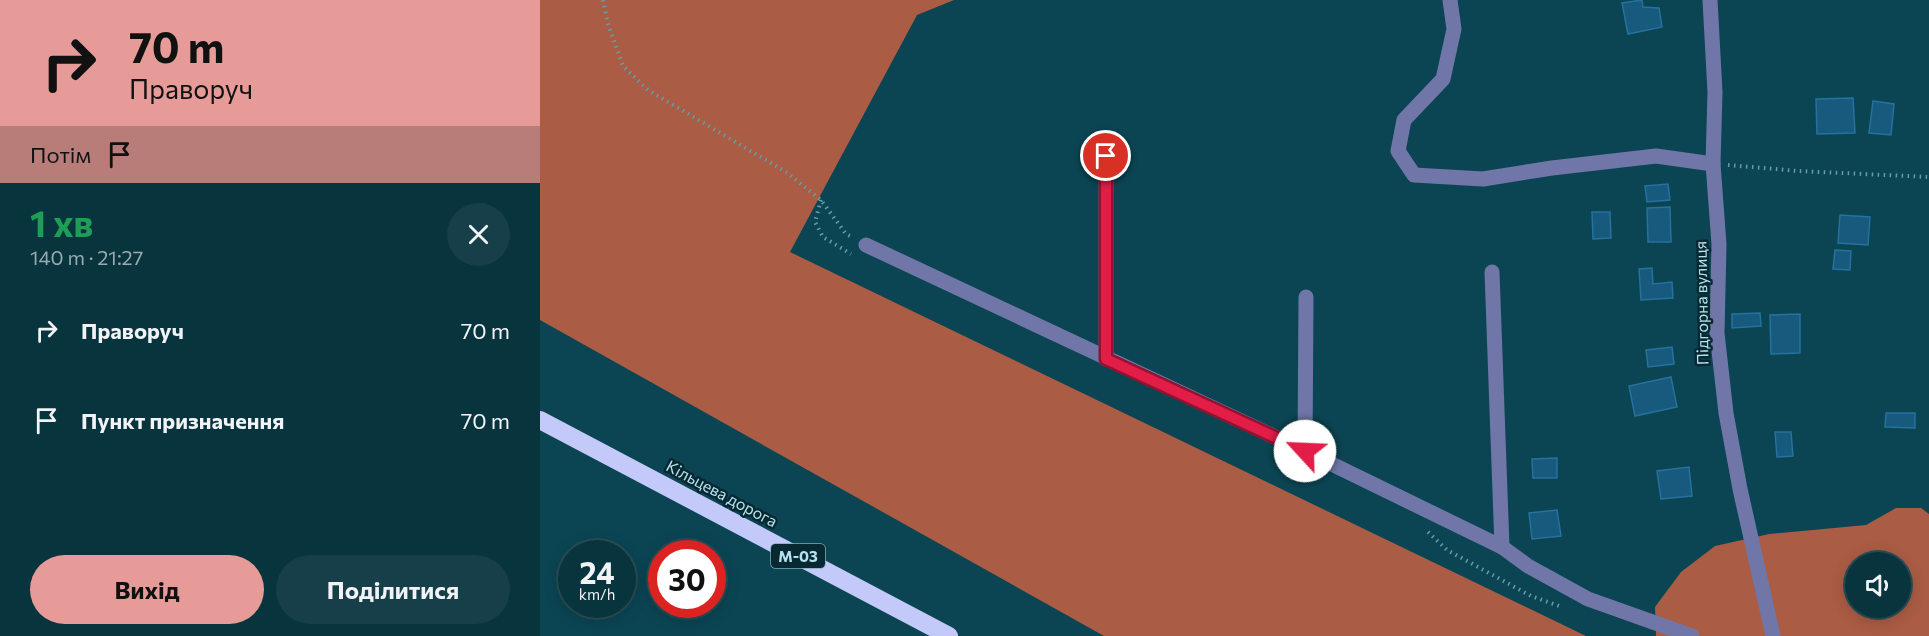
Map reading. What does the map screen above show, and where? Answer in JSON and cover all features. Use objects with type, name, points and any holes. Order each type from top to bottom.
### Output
[{"type":"highway","name":"Кільцева дорога","points":[[540,420],[949,636]]},
{"type":"street","points":[[1450,0],[1454,29],[1443,79],[1404,120],[1398,152],[1414,176],[1483,179],[1552,168],[1656,156],[1713,164]]},
{"type":"street","name":"Підгорна вулиця","points":[[1710,0],[1715,92],[1713,164],[1719,244],[1717,333],[1726,413],[1740,489],[1773,636]]},
{"type":"street","points":[[1106,156],[1106,359]]},
{"type":"street","points":[[866,245],[1305,451],[1502,547],[1528,566],[1588,599],[1692,636]]},
{"type":"street","points":[[1492,272],[1502,547]]},
{"type":"street","points":[[1305,451],[1306,297]]},
{"type":"path","points":[[603,0],[608,24],[622,66],[648,90],[786,172],[821,200],[846,234],[866,245]]},
{"type":"path","points":[[1713,164],[1798,171],[1929,177]]},
{"type":"shaded area","points":[[540,0],[954,0],[917,15],[790,252],[1586,636],[1104,636],[540,320]]},
{"type":"shaded area","points":[[1896,508],[1921,508],[1929,514],[1929,636],[1656,636],[1655,607],[1681,572],[1715,546],[1769,534],[1866,525]]},
{"type":"building","points":[[1642,0],[1643,7],[1659,8],[1662,27],[1628,34],[1622,3]]},
{"type":"building","points":[[1853,98],[1855,133],[1817,134],[1816,99]]},
{"type":"building","points":[[1873,101],[1894,104],[1891,135],[1869,133]]},
{"type":"building","points":[[1668,184],[1670,200],[1647,202],[1645,186]]},
{"type":"building","points":[[1670,207],[1671,242],[1648,242],[1647,208]]},
{"type":"building","points":[[1592,212],[1610,212],[1611,238],[1593,239]]},
{"type":"building","points":[[1840,215],[1870,217],[1868,245],[1838,243]]},
{"type":"building","points":[[1835,250],[1851,251],[1850,270],[1833,269]]},
{"type":"building","points":[[1652,268],[1653,284],[1672,282],[1673,298],[1641,300],[1639,269]]},
{"type":"building","points":[[1760,313],[1761,326],[1732,328],[1732,314]]},
{"type":"building","points":[[1800,314],[1800,353],[1771,354],[1770,315]]},
{"type":"building","points":[[1672,347],[1674,364],[1648,367],[1646,350]]},
{"type":"building","points":[[1671,377],[1677,407],[1635,416],[1629,386]]},
{"type":"building","points":[[1886,413],[1915,413],[1915,428],[1885,427]]},
{"type":"building","points":[[1775,432],[1791,432],[1793,456],[1777,457]]},
{"type":"building","points":[[1557,458],[1557,478],[1533,478],[1532,459]]},
{"type":"building","points":[[1689,467],[1692,496],[1661,499],[1657,471]]},
{"type":"building","points":[[1557,510],[1561,536],[1532,539],[1529,513]]},
{"type":"route","points":[[1106,156],[1106,359],[1305,451]]}]
